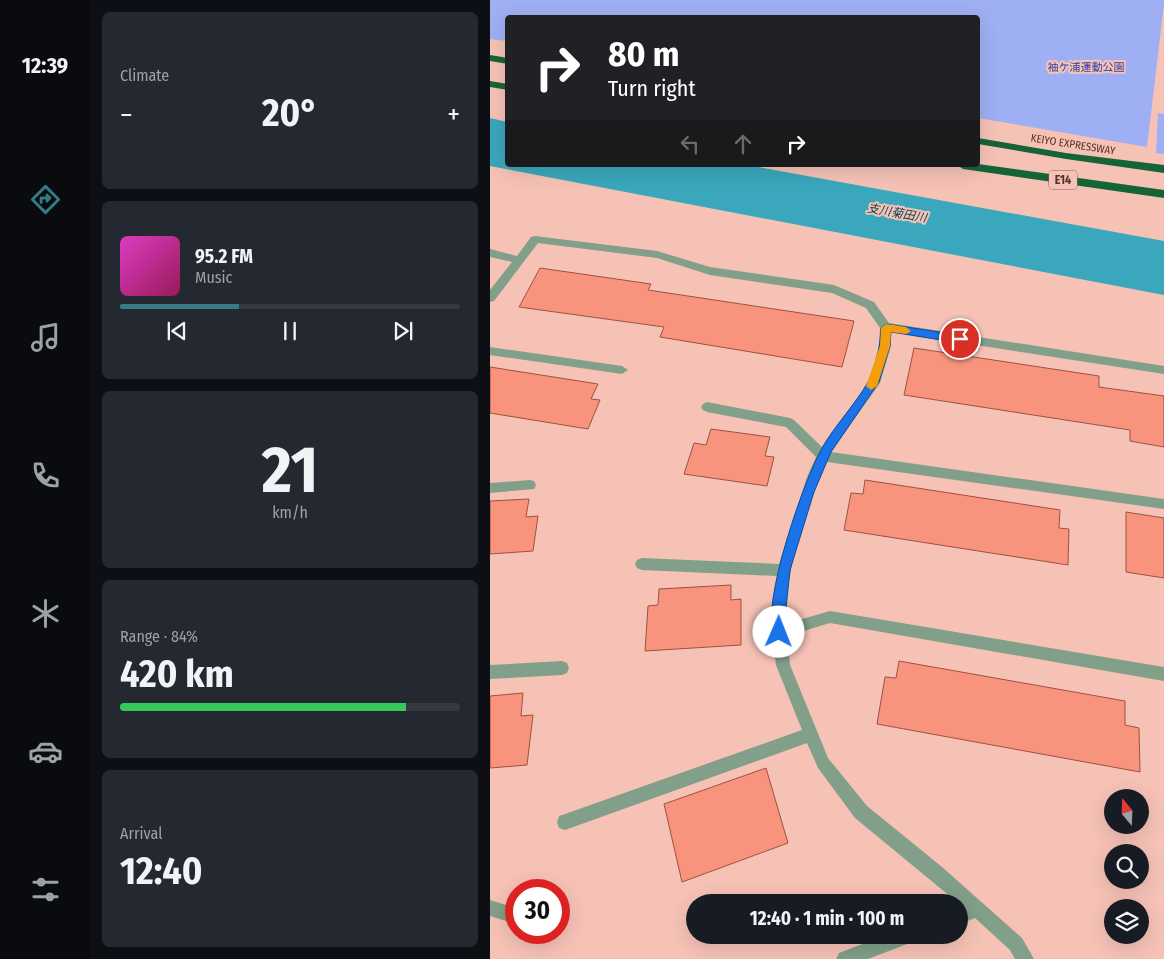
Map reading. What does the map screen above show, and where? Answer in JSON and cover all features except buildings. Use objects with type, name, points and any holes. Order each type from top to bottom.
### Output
[{"type":"highway","points":[[490,58],[505,60]]},
{"type":"highway","points":[[490,84],[505,86]]},
{"type":"highway","name":"KEIYO EXPRESSWAY","points":[[980,141],[1066,156],[1164,169]]},
{"type":"highway","name":"E14","points":[[977,167],[1164,194]]},
{"type":"street","points":[[490,298],[535,239],[657,255],[710,271],[834,289],[870,305],[886,328],[885,346],[874,382],[824,456],[813,477],[801,513],[784,570],[778,622],[783,665],[824,763],[861,812],[977,909],[1016,944],[1025,959]]},
{"type":"street","points":[[490,253],[519,260]]},
{"type":"street","points":[[886,328],[1164,370]]},
{"type":"street","points":[[490,351],[622,370]]},
{"type":"street","points":[[707,407],[790,423],[824,456],[1164,504]]},
{"type":"street","points":[[490,488],[530,485]]},
{"type":"street","points":[[642,564],[784,570]]},
{"type":"street","points":[[779,632],[830,617],[1164,674]]},
{"type":"street","points":[[490,672],[562,668]]},
{"type":"street","points":[[564,822],[811,734]]},
{"type":"street","points":[[490,908],[505,913]]},
{"type":"street","points":[[968,913],[977,909]]},
{"type":"street","points":[[845,959],[885,944]]},
{"type":"green space","name":"袖ケ浦運動公園","points":[[490,0],[1164,0],[1147,147],[980,118],[980,15],[505,15],[505,41],[490,39]]},
{"type":"green space","points":[[1158,113],[1164,114],[1164,154],[1156,153]]},
{"type":"water","name":"支川菊田川","points":[[490,118],[505,122],[505,167],[758,167],[1164,241],[1164,295],[490,166]]},
{"type":"slow traffic","points":[[871,386],[874,382],[885,346],[886,328],[906,331]]},
{"type":"route","points":[[779,632],[778,622],[784,570],[813,477],[826,450],[874,382],[885,346],[886,328],[960,339]]}]
